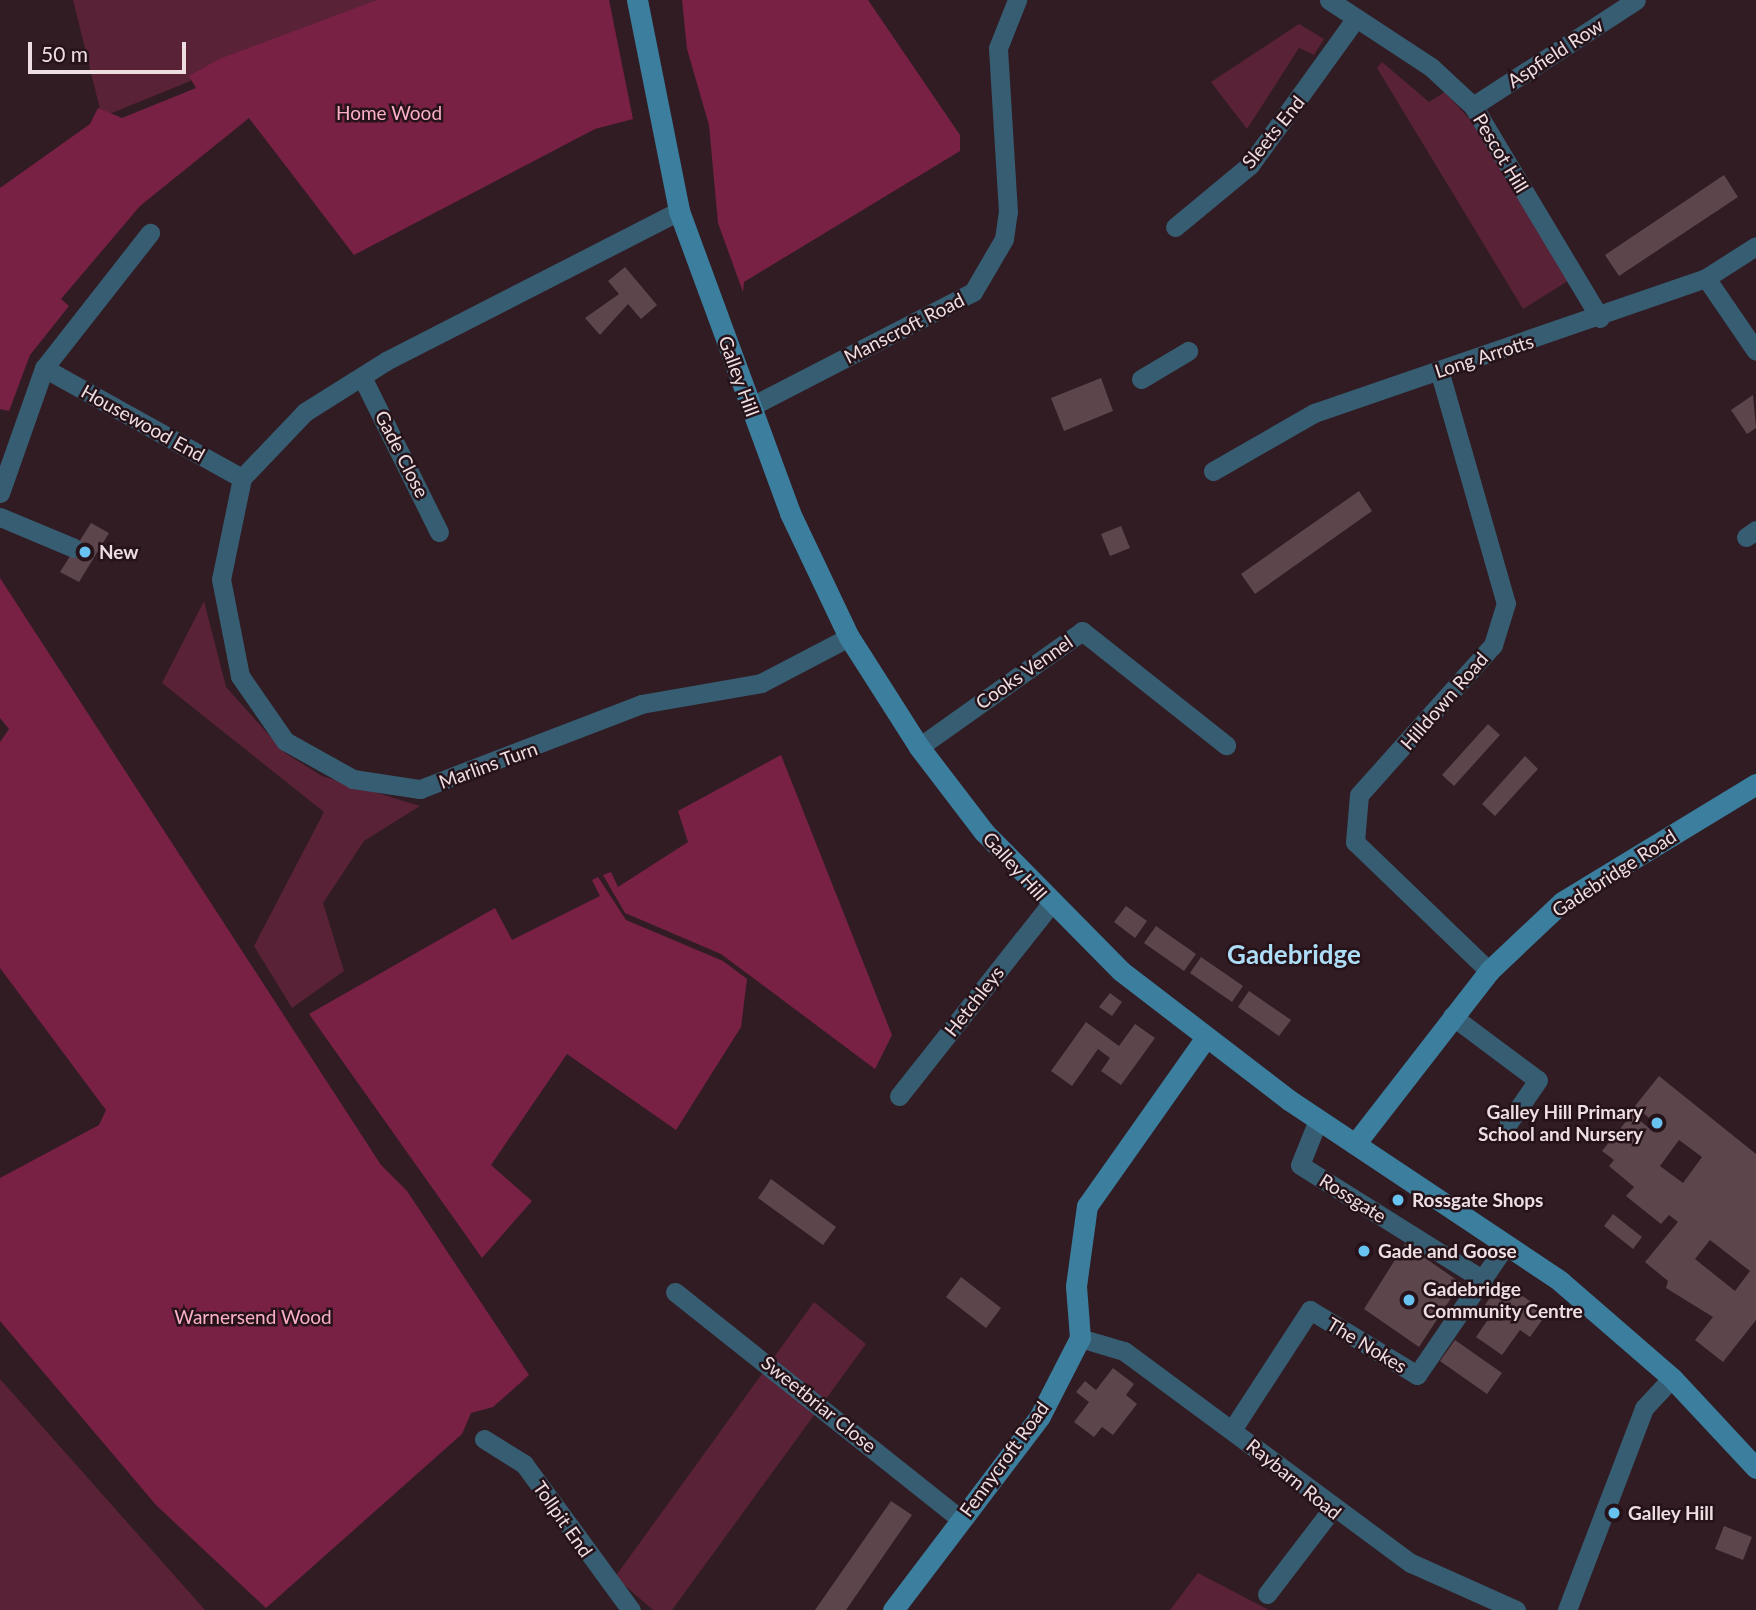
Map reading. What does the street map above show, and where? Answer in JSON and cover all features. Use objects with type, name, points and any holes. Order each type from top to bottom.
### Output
[{"type":"street","name":"Galley Hill","points":[[637,0],[679,211],[790,513],[849,637],[919,747],[1050,905],[1205,1039],[1503,1249],[1560,1281],[1672,1378],[1756,1468]]},
{"type":"street","name":"Manscroft Road","points":[[750,407],[973,292],[1003,239],[1009,212],[998,48],[1017,0]]},
{"type":"street","name":"Pescot Hill","points":[[1329,0],[1354,21],[1431,67],[1473,106],[1600,318]]},
{"type":"street","name":"Aspfield Row","points":[[1473,106],[1614,6],[1636,0]]},
{"type":"street","name":"Sleets End","points":[[1175,227],[1258,156],[1354,21]]},
{"type":"street","points":[[242,478],[305,412],[362,377],[443,329],[679,211]]},
{"type":"street","points":[[0,493],[44,368],[150,233]]},
{"type":"street","name":"Long Arrotts","points":[[1213,471],[1314,414],[1600,318],[1706,278],[1756,246]]},
{"type":"street","points":[[1706,278],[1756,351]]},
{"type":"street","points":[[1141,379],[1188,351]]},
{"type":"street","name":"Housewood End","points":[[44,368],[242,478]]},
{"type":"street","name":"Hilldown Road","points":[[1439,370],[1506,603],[1493,645],[1359,794],[1354,842],[1489,971]]},
{"type":"street","name":"Gade Close","points":[[362,377],[439,532]]},
{"type":"street","name":"Marlins Turn","points":[[242,478],[221,579],[240,676],[285,741],[353,779],[421,789],[641,704],[761,683],[849,637]]},
{"type":"street","points":[[0,517],[74,548]]},
{"type":"street","name":"Cooks Vennel","points":[[919,747],[1082,631],[1226,745]]},
{"type":"street","name":"Gadebridge Road","points":[[1355,1144],[1489,971],[1562,902],[1756,784]]},
{"type":"street","name":"Hetchleys","points":[[898,1096],[1050,905]]},
{"type":"street","points":[[1452,1016],[1538,1080],[1508,1122]]},
{"type":"street","points":[[1080,1338],[1076,1286],[1087,1206],[1205,1039]]},
{"type":"street","name":"Rossgate","points":[[1318,1120],[1300,1165],[1483,1280]]},
{"type":"street","name":"The Nokes","points":[[1232,1430],[1310,1310],[1417,1376],[1503,1249]]},
{"type":"street","name":"Sweetbriar Close","points":[[675,1293],[960,1519]]},
{"type":"street","name":"Raybarn Road","points":[[1080,1338],[1124,1351],[1232,1430],[1332,1509],[1411,1563],[1516,1610]]},
{"type":"street","name":"Fennycroft Road","points":[[893,1610],[1040,1416],[1080,1338]]},
{"type":"street","points":[[1567,1610],[1644,1408],[1672,1378]]},
{"type":"street","name":"Tollpit End","points":[[484,1439],[524,1464],[631,1610]]},
{"type":"street","points":[[1266,1594],[1332,1509]]},
{"type":"shaded area","points":[[73,0],[389,0],[102,117]]},
{"type":"shaded area","points":[[1299,24],[1324,39],[1314,55],[1299,48],[1247,129],[1211,82]]},
{"type":"shaded area","points":[[1382,62],[1429,102],[1445,92],[1483,134],[1571,279],[1523,309],[1377,68]]},
{"type":"shaded area","points":[[204,601],[226,687],[285,753],[322,776],[420,806],[364,841],[323,903],[344,971],[292,1008],[254,946],[324,812],[162,683]]},
{"type":"shaded area","points":[[814,1302],[866,1344],[672,1610],[653,1610],[615,1577]]},
{"type":"shaded area","points":[[0,1379],[205,1610],[0,1610]]},
{"type":"shaded area","points":[[1198,1573],[1269,1610],[1170,1610]]},
{"type":"green space","name":"Home Wood","points":[[377,0],[609,0],[633,119],[595,129],[354,255],[249,118],[140,206],[61,299],[69,306],[30,355],[9,411],[0,409],[0,188],[90,124],[98,108],[122,118],[196,88],[189,76],[219,59]]},
{"type":"green space","points":[[682,0],[868,0],[960,135],[960,151],[744,282],[743,292],[718,223],[709,125],[687,49]]},
{"type":"green space","name":"Warnersend Wood","points":[[0,578],[381,1165],[407,1191],[529,1375],[493,1407],[471,1413],[462,1434],[266,1608],[156,1505],[0,1321],[0,1178],[99,1125],[106,1110],[0,968],[0,742],[9,729],[0,718]]},
{"type":"green space","points":[[781,755],[892,1035],[875,1069],[721,954],[625,913],[603,875],[611,872],[618,887],[688,842],[678,811]]},
{"type":"green space","points":[[598,877],[626,920],[723,961],[747,979],[741,1027],[676,1130],[567,1054],[491,1165],[532,1201],[482,1258],[309,1014],[495,908],[512,940],[600,896],[592,880]]},
{"type":"building","points":[[1724,175],[1738,197],[1619,276],[1605,255]]},
{"type":"building","points":[[625,267],[657,305],[641,319],[628,304],[600,335],[585,318],[619,294],[608,281]]},
{"type":"building","points":[[1101,378],[1113,411],[1064,431],[1051,398]]},
{"type":"building","points":[[1753,395],[1756,428],[1747,434],[1731,410]]},
{"type":"building","points":[[1359,491],[1372,511],[1255,594],[1241,574]]},
{"type":"building","name":"New","points":[[91,523],[109,533],[79,582],[60,572]]},
{"type":"building","points":[[1121,526],[1130,548],[1110,556],[1101,534]]},
{"type":"building","points":[[1488,724],[1500,735],[1454,786],[1442,775]]},
{"type":"building","points":[[1525,756],[1538,769],[1495,816],[1482,804]]},
{"type":"building","points":[[1126,906],[1147,921],[1135,938],[1114,922]]},
{"type":"building","points":[[1156,926],[1196,954],[1184,971],[1144,943]]},
{"type":"building","points":[[1201,957],[1243,986],[1232,1002],[1190,973]]},
{"type":"building","points":[[1249,991],[1291,1020],[1279,1036],[1238,1007]]},
{"type":"building","points":[[1110,993],[1122,1002],[1112,1016],[1099,1007]]},
{"type":"building","points":[[1086,1022],[1119,1046],[1135,1024],[1155,1038],[1121,1085],[1101,1071],[1110,1058],[1098,1049],[1072,1086],[1051,1071]]},
{"type":"building","points":[[1659,1076],[1756,1154],[1756,1320],[1723,1362],[1695,1340],[1713,1317],[1666,1288],[1668,1281],[1645,1262],[1678,1222],[1669,1215],[1661,1224],[1626,1196],[1634,1187],[1609,1166],[1614,1160],[1602,1151],[1632,1114],[1650,1129],[1655,1123],[1635,1106]],"holes":[[[1679,1140],[1702,1157],[1683,1183],[1660,1166]],[[1710,1240],[1750,1271],[1735,1291],[1695,1259]]]},
{"type":"building","points":[[771,1179],[836,1227],[823,1245],[758,1198]]},
{"type":"building","points":[[1613,1214],[1642,1237],[1633,1249],[1604,1226]]},
{"type":"building","name":"Gadebridge Community Centre","points":[[1405,1244],[1461,1283],[1419,1347],[1364,1309]]},
{"type":"building","points":[[961,1277],[1001,1308],[986,1328],[946,1297]]},
{"type":"building","name":"Gadebridge Community Centre","points":[[1501,1281],[1547,1313],[1530,1337],[1520,1330],[1502,1355],[1476,1337],[1494,1311],[1485,1305]]},
{"type":"building","points":[[1455,1340],[1502,1373],[1487,1394],[1440,1361]]},
{"type":"building","points":[[1113,1368],[1134,1384],[1126,1395],[1137,1404],[1113,1435],[1102,1427],[1094,1437],[1074,1422],[1089,1402],[1076,1392],[1085,1381],[1096,1390]]},
{"type":"building","points":[[891,1501],[912,1515],[846,1610],[815,1610]]},
{"type":"building","points":[[1724,1526],[1752,1537],[1743,1560],[1715,1549]]},
{"type":"place","name":"New","points":[[85,552]]},
{"type":"place","name":"Galley Hill Primary School and Nursery","points":[[1657,1123]]},
{"type":"place","name":"Rossgate Shops","points":[[1398,1200]]},
{"type":"place","name":"Gade and Goose","points":[[1364,1251]]},
{"type":"place","name":"Gadebridge Community Centre","points":[[1409,1300]]},
{"type":"place","name":"Galley Hill","points":[[1614,1513]]},
{"type":"district","name":"Gadebridge","points":[[1294,955]]}]
